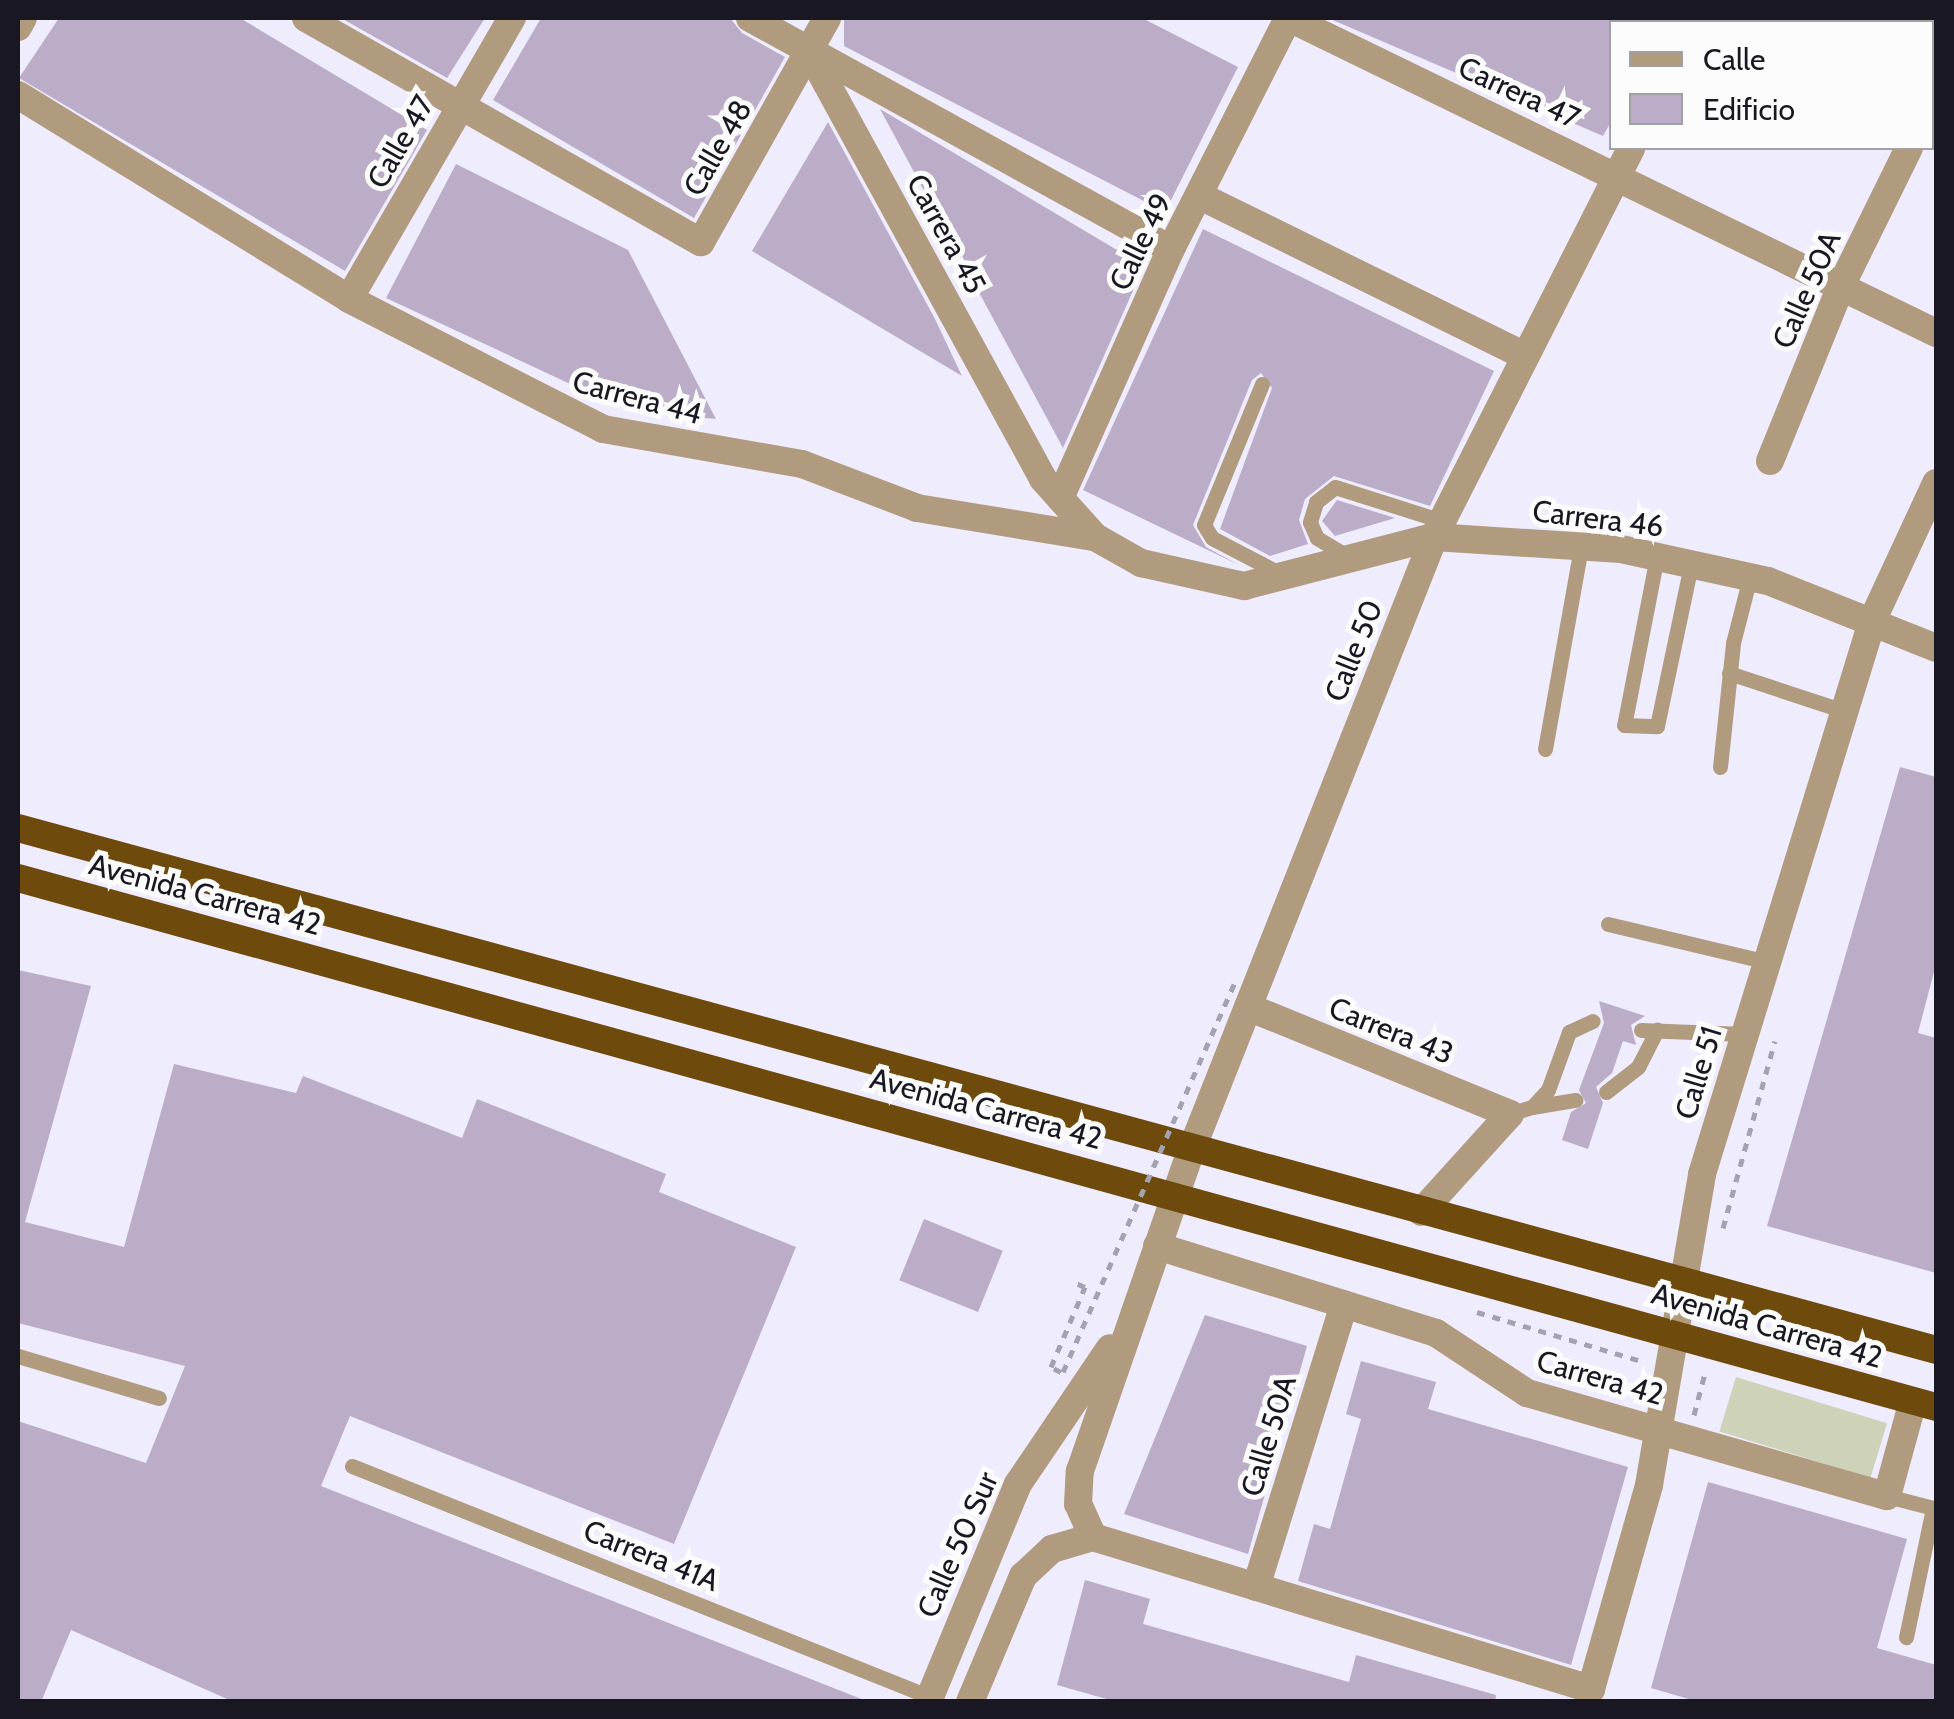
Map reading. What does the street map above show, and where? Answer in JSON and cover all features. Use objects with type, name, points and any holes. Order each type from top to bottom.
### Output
[{"type":"highway","name":"Avenida Carrera 42","points":[[18,828],[1191,1151],[1936,1350]]},
{"type":"highway","name":"Avenida Carrera 42","points":[[18,878],[1175,1194],[1925,1404]]},
{"type":"street","points":[[18,27],[23,18]]},
{"type":"street","points":[[306,18],[459,106]]},
{"type":"street","name":"Calle 47","points":[[349,299],[512,18]]},
{"type":"street","points":[[750,18],[1171,249]]},
{"type":"street","name":"Calle 48","points":[[459,106],[632,208],[701,242],[827,18]]},
{"type":"street","name":"Carrera 47","points":[[1289,18],[1936,333]]},
{"type":"street","name":"Calle 49","points":[[1060,498],[1171,249],[1289,18]]},
{"type":"street","name":"Carrera 45","points":[[810,53],[1024,446],[1060,498],[1095,537]]},
{"type":"street","name":"Carrera 44","points":[[18,95],[349,299],[603,429],[802,464],[917,508],[1095,537],[1141,564],[1244,586]]},
{"type":"street","name":"Calle 50","points":[[1175,1194],[1438,529],[1630,150]]},
{"type":"street","name":"Calle 50A","points":[[1770,462],[1841,286],[1908,150]]},
{"type":"street","points":[[1200,196],[1526,356]]},
{"type":"street","name":"Calle 51","points":[[1589,1695],[1660,1430],[1702,1174],[1873,620],[1936,483]]},
{"type":"street","name":"Carrera 46","points":[[1244,586],[1355,561],[1438,529],[1656,556],[1750,577],[1873,620],[1936,648]]},
{"type":"street","name":"Carrera 43","points":[[1248,1008],[1521,1110]]},
{"type":"street","points":[[1420,1212],[1521,1110]]},
{"type":"street","name":"Calle 50 Sur","points":[[1093,1537],[1078,1504],[1080,1471],[1175,1194]]},
{"type":"street","name":"Carrera 42","points":[[1156,1246],[1436,1333],[1526,1393],[1886,1496]]},
{"type":"street","name":"Calle 50A","points":[[1256,1587],[1344,1304]]},
{"type":"street","name":"Calle 50 Sur","points":[[928,1699],[1018,1484],[1128,1322]]},
{"type":"street","points":[[1886,1496],[1925,1404]]},
{"type":"street","points":[[970,1702],[1023,1576],[1052,1549],[1093,1537],[1589,1695]]},
{"type":"lane","points":[[1262,384],[1204,525],[1212,538],[1287,577]]},
{"type":"lane","points":[[1355,561],[1318,538],[1310,522],[1316,502],[1335,487],[1438,529]]},
{"type":"lane","points":[[1545,749],[1581,546]]},
{"type":"lane","points":[[1656,556],[1624,725],[1657,726],[1691,564]]},
{"type":"lane","points":[[1720,767],[1729,673],[1750,577]]},
{"type":"lane","points":[[1729,673],[1844,711]]},
{"type":"lane","points":[[1608,924],[1767,962]]},
{"type":"lane","points":[[1521,1110],[1548,1090],[1569,1032],[1593,1021]]},
{"type":"lane","points":[[1606,1092],[1638,1067],[1649,1030],[1745,1034]]},
{"type":"lane","points":[[1521,1110],[1575,1100]]},
{"type":"lane","points":[[18,1356],[158,1398]]},
{"type":"lane","name":"Carrera 41A","points":[[352,1466],[928,1699]]},
{"type":"lane","points":[[1886,1496],[1935,1509],[1906,1638]]},
{"type":"path","points":[[1076,1284],[1085,1288],[1052,1367],[1063,1372],[1237,978]]},
{"type":"green space","points":[[1736,1377],[1887,1423],[1870,1478],[1719,1432]]},
{"type":"building","points":[[59,18],[240,18],[427,130],[345,271],[19,78]]},
{"type":"building","points":[[341,18],[485,18],[447,78]]},
{"type":"building","points":[[541,18],[730,18],[742,33],[785,57],[694,218],[493,100]]},
{"type":"building","points":[[844,18],[1142,18],[1238,67],[1165,212],[844,46]]},
{"type":"building","points":[[1328,18],[1612,18],[1609,125],[1603,136]]},
{"type":"building","points":[[880,109],[1144,266],[1063,448]]},
{"type":"building","points":[[828,122],[934,317],[962,376],[752,251]]},
{"type":"building","points":[[456,164],[628,250],[716,419],[626,410],[386,298]]},
{"type":"building","points":[[1203,229],[1494,371],[1430,506],[1334,476],[1305,499],[1299,520],[1308,544],[1270,556],[1220,529],[1272,388],[1261,373],[1252,380],[1193,525],[1206,547],[1239,565],[1083,490]]},
{"type":"building","points":[[1337,500],[1395,518],[1335,536],[1322,521]]},
{"type":"building","points":[[1900,767],[1936,777],[1936,964],[1918,1033],[1936,1038],[1936,1273],[1767,1226]]},
{"type":"building","points":[[18,970],[91,986],[25,1222],[124,1247],[174,1064],[296,1093],[303,1076],[462,1138],[477,1099],[666,1174],[659,1192],[796,1247],[674,1544],[350,1416],[321,1486],[869,1702],[234,1702],[71,1630],[41,1702],[18,1702],[18,1421],[146,1463],[185,1366],[18,1323]]},
{"type":"building","points":[[1599,1001],[1645,1016],[1631,1025],[1636,1045],[1623,1041],[1612,1073],[1596,1087],[1603,1103],[1588,1149],[1562,1140],[1571,1112],[1586,1103],[1579,1090],[1604,1023]]},
{"type":"building","points":[[924,1219],[1003,1251],[978,1312],[899,1280]]},
{"type":"building","points":[[1205,1315],[1307,1346],[1248,1554],[1124,1514]]},
{"type":"building","points":[[1361,1361],[1436,1382],[1428,1409],[1628,1467],[1571,1665],[1298,1581],[1314,1524],[1330,1529],[1361,1419],[1346,1414]]},
{"type":"building","points":[[1708,1482],[1907,1539],[1877,1648],[1936,1665],[1936,1702],[1699,1702],[1651,1688]]},
{"type":"building","points":[[1085,1580],[1150,1599],[1143,1624],[1349,1682],[1356,1655],[1496,1695],[1495,1702],[1117,1702],[1057,1685]]}]
